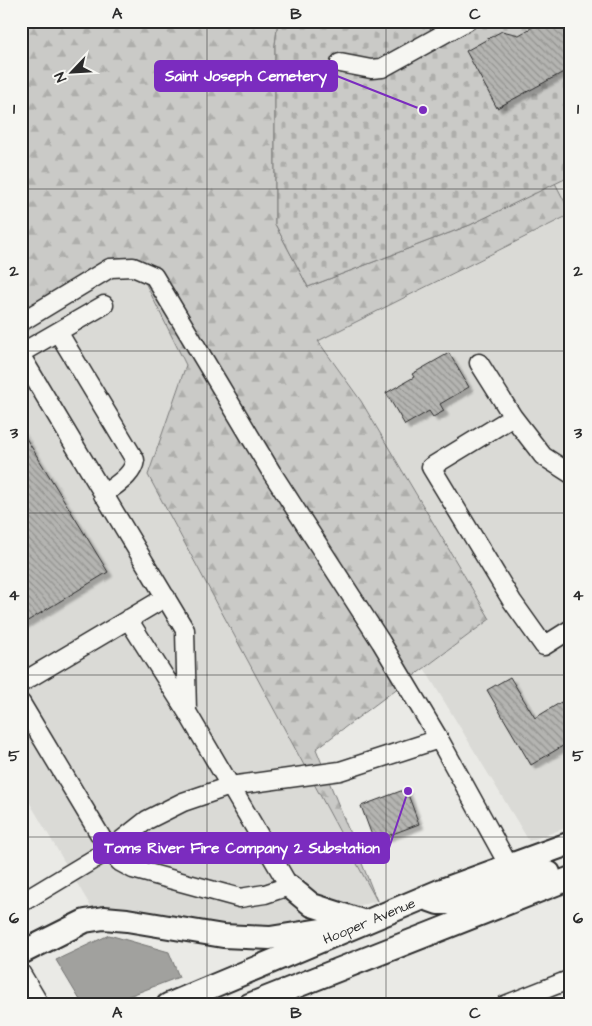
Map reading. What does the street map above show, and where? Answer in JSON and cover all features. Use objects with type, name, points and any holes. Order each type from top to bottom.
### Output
[{"type":"main road","name":"Hooper Avenue","points":[[168,1005],[423,898],[571,842]]},
{"type":"main road","points":[[423,898],[438,903],[455,903],[526,879],[571,868]]},
{"type":"main road","points":[[249,1005],[571,878]]},
{"type":"main road","points":[[289,886],[312,905],[365,922]]},
{"type":"main road","points":[[21,953],[85,922],[104,918],[223,936],[270,938],[365,922]]},
{"type":"street","points":[[340,63],[371,69],[382,68],[467,21]]},
{"type":"street","points":[[21,322],[110,268],[133,268],[154,276],[272,473],[381,642],[439,739],[509,866]]},
{"type":"street","points":[[104,305],[21,354],[103,495],[185,630],[187,712]]},
{"type":"street","points":[[58,332],[135,460],[134,468],[127,476],[103,495]]},
{"type":"street","points":[[479,363],[513,417],[543,456],[571,474]]},
{"type":"street","points":[[513,417],[431,467],[512,600],[544,646],[571,628]]},
{"type":"street","points":[[21,683],[166,597]]},
{"type":"street","points":[[21,703],[109,850],[120,862],[132,869],[240,898],[265,894],[289,886],[187,712],[128,619]]},
{"type":"street","points":[[21,903],[109,850],[147,820],[183,802],[230,786],[340,771],[439,739]]},
{"type":"street","points":[[21,973],[40,1005]]},
{"type":"street","points":[[505,1005],[571,979]]},
{"type":"shaded area","points":[[571,176],[571,214],[555,183]]},
{"type":"shaded area","points":[[571,215],[571,826],[529,841],[424,668],[490,619],[361,401],[318,341]]},
{"type":"shaded area","points":[[134,260],[186,365],[148,475],[377,901],[238,936],[102,917],[91,907],[21,788],[21,334]]},
{"type":"shaded area","points":[[109,935],[169,952],[179,977],[105,1005],[83,1005],[56,960]]},
{"type":"green space","points":[[21,21],[278,21],[275,45],[275,224],[308,287],[470,225],[555,183],[571,214],[318,341],[361,401],[490,619],[316,749],[377,901],[148,475],[186,365],[134,260],[21,316]]},
{"type":"green space","points":[[278,21],[571,21],[571,176],[470,225],[308,287],[275,224],[275,45]]},
{"type":"building","points":[[543,21],[571,21],[571,68],[497,108],[466,51],[502,31],[519,35]]},
{"type":"building","points":[[449,353],[469,387],[440,404],[444,411],[433,417],[429,411],[405,425],[386,393],[414,377],[412,374]]},
{"type":"building","points":[[21,430],[108,572],[21,625]]},
{"type":"building","points":[[510,677],[535,718],[571,696],[571,741],[531,765],[487,690]]},
{"type":"building","points":[[406,789],[419,824],[374,841],[361,806]]},
{"type":"place","name":"Saint Joseph Cemetery","points":[[423,110]]},
{"type":"place","name":"Toms River Fire Company 2 Substation","points":[[408,791]]}]
